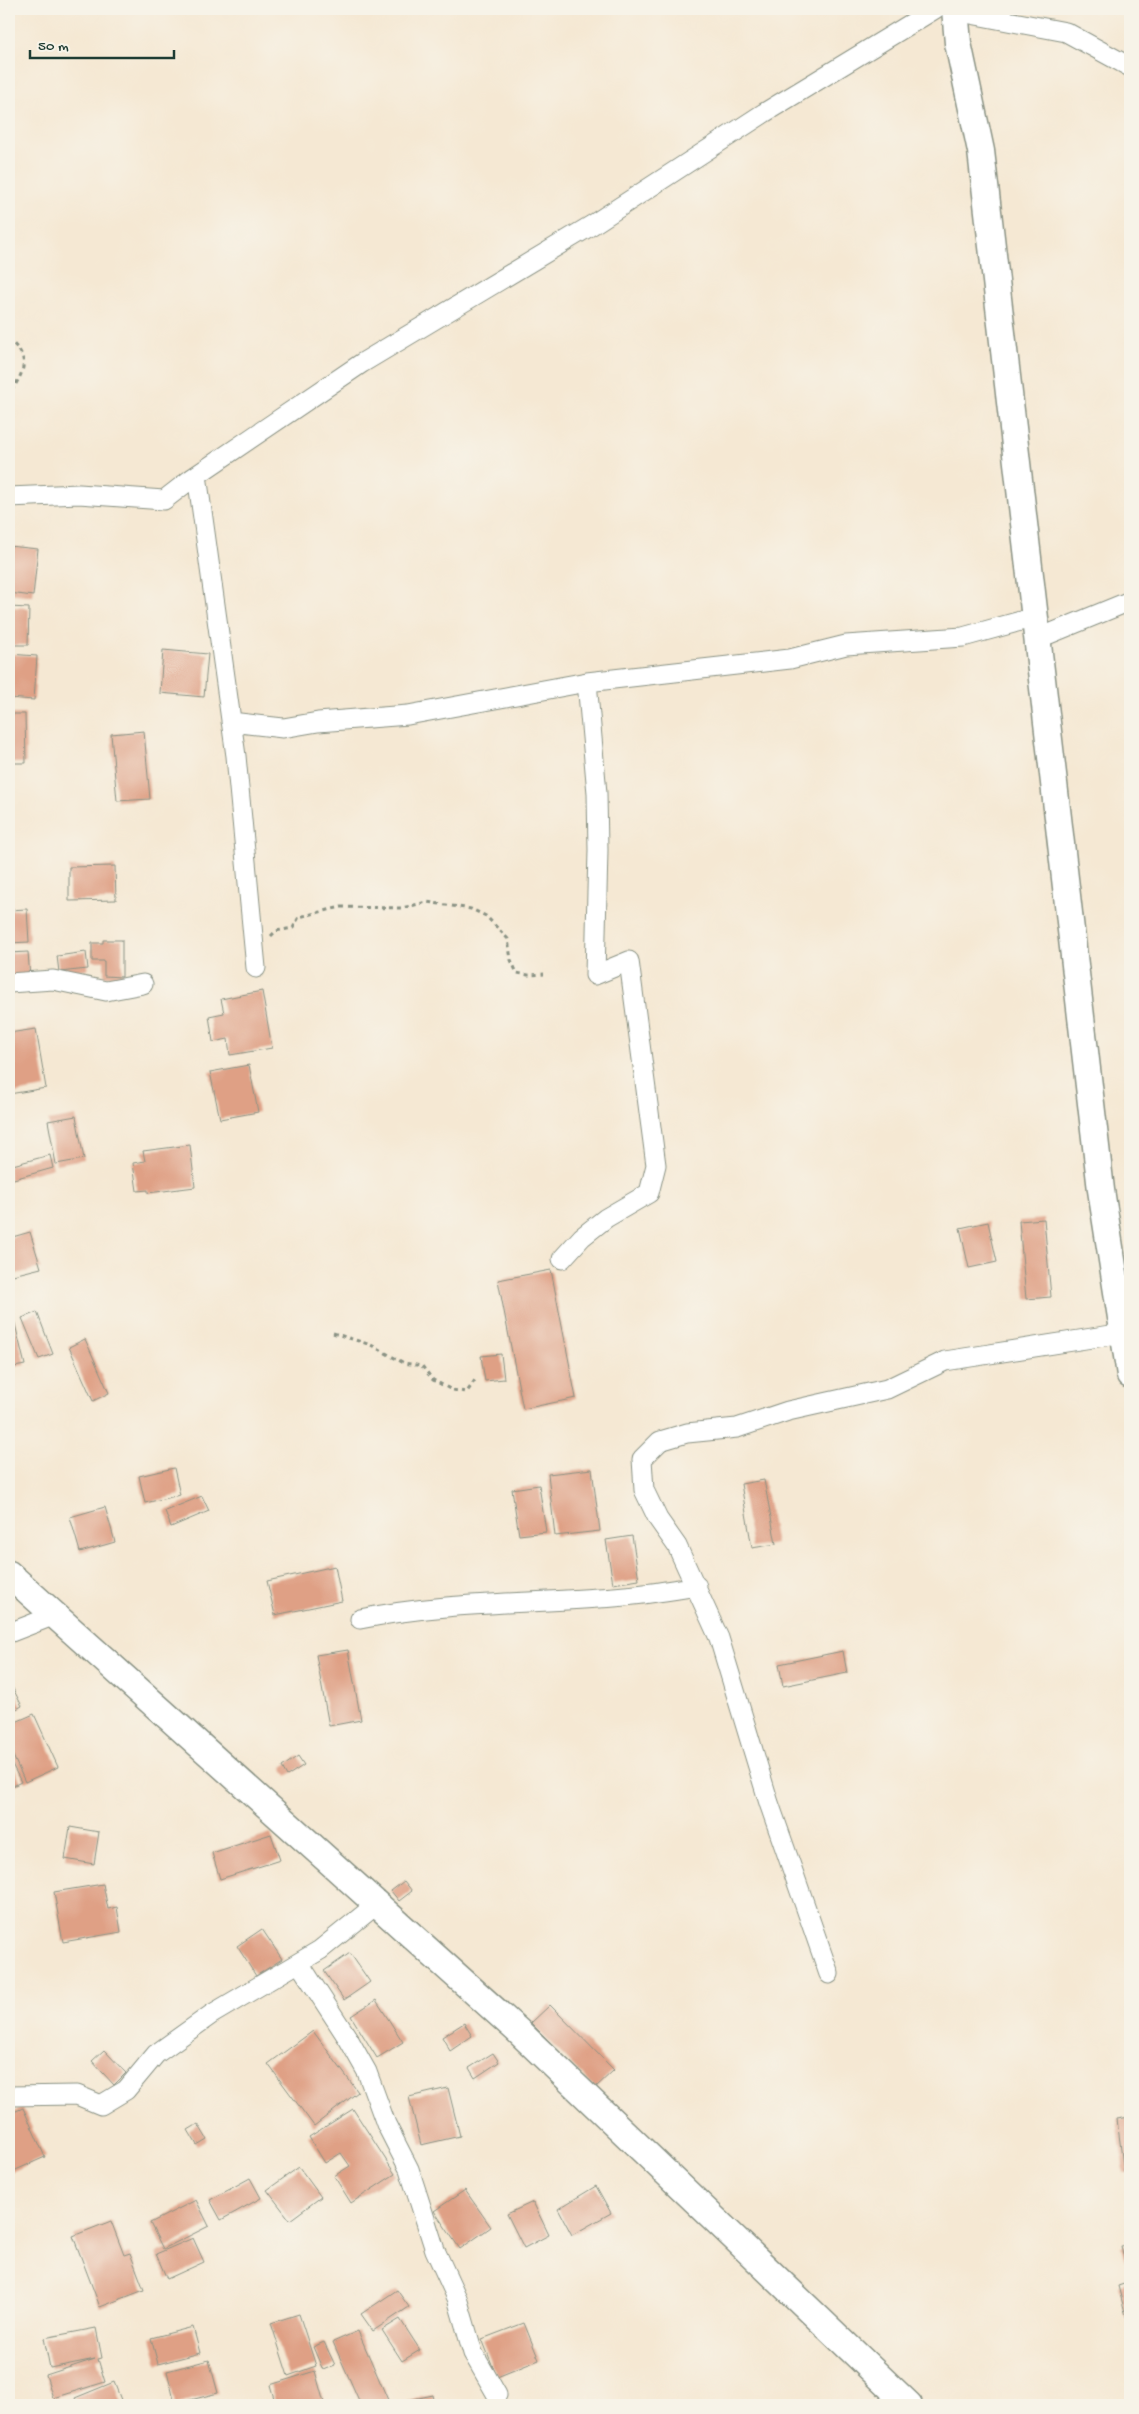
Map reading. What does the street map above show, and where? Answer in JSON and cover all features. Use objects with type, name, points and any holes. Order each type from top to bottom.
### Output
[{"type":"street","points":[[948,10],[958,43],[981,150],[1101,1190],[1127,1332],[1130,1375]]},
{"type":"street","points":[[9,497],[79,494],[164,500],[197,475],[362,363],[592,225],[764,113],[948,10],[1066,32],[1130,67]]},
{"type":"street","points":[[197,475],[231,722],[255,942],[256,968]]},
{"type":"street","points":[[231,722],[283,728],[318,722],[408,715],[587,682],[790,659],[846,646],[1036,628],[1130,601]]},
{"type":"street","points":[[562,1259],[582,1237],[606,1218],[629,1207],[649,1193],[656,1165],[629,961],[595,975],[598,850],[597,793],[587,682]]},
{"type":"street","points":[[9,984],[53,980],[106,991],[143,984]]},
{"type":"street","points":[[829,1974],[769,1803],[719,1638],[697,1586],[677,1546],[658,1519],[644,1490],[642,1458],[660,1441],[687,1433],[737,1428],[788,1411],[887,1389],[945,1361],[1127,1332]]},
{"type":"street","points":[[9,1574],[517,2030],[909,2405]]},
{"type":"street","points":[[360,1619],[392,1612],[506,1602],[626,1596],[697,1586]]},
{"type":"street","points":[[9,1633],[55,1615]]},
{"type":"street","points":[[9,2096],[77,2095],[101,2105],[126,2090],[156,2054],[212,2014],[320,1950],[376,1904]]},
{"type":"street","points":[[299,1963],[350,2040],[367,2072],[386,2124],[409,2169],[436,2250],[457,2298],[473,2353],[497,2395]]},
{"type":"path","points":[[9,338],[20,351],[24,364],[20,378],[9,394]]},
{"type":"path","points":[[255,942],[262,942],[276,931],[293,928],[299,917],[309,914],[341,907],[402,908],[427,902],[471,909],[486,916],[508,939],[511,960],[517,973],[528,976],[544,974]]},
{"type":"path","points":[[333,1334],[371,1346],[404,1362],[422,1366],[433,1380],[452,1390],[467,1392],[475,1380]]},
{"type":"building","points":[[9,546],[38,549],[33,596],[9,593]]},
{"type":"building","points":[[9,607],[29,608],[28,645],[9,645]]},
{"type":"building","points":[[163,650],[208,654],[204,697],[160,693]]},
{"type":"building","points":[[9,654],[37,656],[34,700],[9,698]]},
{"type":"building","points":[[9,714],[25,714],[26,763],[9,763]]},
{"type":"building","points":[[144,731],[150,799],[117,801],[111,734]]},
{"type":"building","points":[[115,866],[116,900],[69,901],[69,867]]},
{"type":"building","points":[[27,909],[29,942],[9,943],[9,910]]},
{"type":"building","points":[[103,940],[122,940],[122,977],[104,976],[104,961],[92,961],[92,943],[103,943]]},
{"type":"building","points":[[28,952],[30,978],[9,979],[9,953]]},
{"type":"building","points":[[86,952],[88,969],[59,972],[57,956]]},
{"type":"building","points":[[262,991],[272,1048],[230,1055],[228,1039],[213,1042],[209,1016],[224,1013],[221,999]]},
{"type":"building","points":[[36,1029],[46,1088],[9,1094],[9,1033]]},
{"type":"building","points":[[249,1065],[258,1112],[220,1119],[210,1072]]},
{"type":"building","points":[[76,1116],[84,1159],[56,1164],[48,1121]]},
{"type":"building","points":[[190,1145],[195,1187],[148,1193],[148,1190],[137,1191],[133,1163],[145,1161],[143,1151]]},
{"type":"building","points":[[50,1155],[53,1168],[10,1180],[9,1166]]},
{"type":"building","points":[[1044,1219],[1051,1297],[1026,1299],[1019,1221]]},
{"type":"building","points":[[988,1222],[997,1262],[969,1268],[960,1228]]},
{"type":"building","points":[[30,1232],[41,1268],[9,1276],[9,1238]]},
{"type":"building","points":[[551,1270],[576,1398],[523,1409],[498,1280]]},
{"type":"building","points":[[37,1312],[53,1354],[39,1359],[22,1318]]},
{"type":"building","points":[[13,1316],[25,1365],[9,1368],[9,1317]]},
{"type":"building","points":[[85,1339],[109,1393],[93,1401],[69,1347]]},
{"type":"building","points":[[501,1354],[504,1379],[485,1381],[481,1356]]},
{"type":"building","points":[[174,1468],[180,1495],[145,1503],[139,1476]]},
{"type":"building","points":[[592,1469],[600,1531],[555,1536],[548,1474]]},
{"type":"building","points":[[764,1480],[776,1544],[752,1548],[741,1484]]},
{"type":"building","points":[[539,1485],[546,1532],[519,1535],[512,1489]]},
{"type":"building","points":[[202,1496],[209,1511],[171,1527],[165,1511]]},
{"type":"building","points":[[105,1507],[115,1542],[80,1552],[70,1517]]},
{"type":"building","points":[[632,1536],[639,1580],[613,1584],[606,1540]]},
{"type":"building","points":[[335,1566],[342,1601],[275,1615],[267,1581]]},
{"type":"building","points":[[348,1650],[361,1720],[329,1726],[316,1655]]},
{"type":"building","points":[[843,1651],[847,1673],[783,1686],[779,1664]]},
{"type":"building","points":[[9,1681],[22,1706],[9,1713]]},
{"type":"building","points":[[34,1714],[58,1767],[25,1782],[9,1747],[9,1725]]},
{"type":"building","points":[[298,1756],[304,1765],[287,1776],[282,1767]]},
{"type":"building","points":[[9,1758],[21,1782],[9,1788]]},
{"type":"building","points":[[70,1827],[99,1832],[94,1864],[65,1859]]},
{"type":"building","points":[[271,1834],[280,1860],[220,1879],[212,1853]]},
{"type":"building","points":[[404,1881],[412,1891],[399,1901],[391,1891]]},
{"type":"building","points":[[103,1884],[108,1909],[117,1907],[121,1932],[63,1942],[54,1892]]},
{"type":"building","points":[[262,1929],[282,1959],[256,1976],[237,1946]]},
{"type":"building","points":[[350,1953],[370,1982],[344,2000],[324,1971]]},
{"type":"building","points":[[376,2000],[403,2042],[377,2058],[351,2016]]},
{"type":"building","points":[[550,2005],[614,2070],[595,2088],[531,2023]]},
{"type":"building","points":[[464,2023],[472,2036],[450,2051],[442,2037]]},
{"type":"building","points":[[313,2031],[358,2092],[314,2126],[268,2064]]},
{"type":"building","points":[[104,2050],[126,2073],[114,2085],[92,2061]]},
{"type":"building","points":[[493,2053],[499,2062],[475,2078],[469,2068]]},
{"type":"building","points":[[448,2088],[460,2136],[421,2145],[409,2097]]},
{"type":"building","points":[[23,2108],[45,2157],[9,2173],[9,2114]]},
{"type":"building","points":[[353,2109],[395,2174],[351,2203],[334,2176],[350,2166],[341,2153],[325,2163],[309,2137]]},
{"type":"building","points":[[1130,2117],[1130,2172],[1124,2173],[1117,2119]]},
{"type":"building","points":[[198,2124],[207,2139],[197,2145],[188,2130]]},
{"type":"building","points":[[299,2167],[321,2197],[290,2220],[267,2190]]},
{"type":"building","points":[[250,2178],[261,2198],[221,2220],[210,2200]]},
{"type":"building","points":[[596,2186],[611,2213],[572,2235],[558,2209]]},
{"type":"building","points":[[465,2190],[491,2227],[460,2249],[434,2211]]},
{"type":"building","points":[[196,2200],[209,2226],[163,2249],[150,2223]]},
{"type":"building","points":[[533,2202],[549,2235],[524,2248],[507,2214]]},
{"type":"building","points":[[111,2221],[124,2255],[130,2253],[144,2290],[100,2307],[73,2236]]},
{"type":"building","points":[[193,2238],[204,2262],[167,2279],[156,2254]]},
{"type":"building","points":[[1130,2244],[1130,2281],[1121,2246]]},
{"type":"building","points":[[1130,2282],[1130,2331],[1118,2286]]},
{"type":"building","points":[[397,2290],[409,2307],[373,2331],[361,2314]]},
{"type":"building","points":[[299,2314],[316,2366],[288,2376],[271,2323]]},
{"type":"building","points":[[400,2319],[420,2350],[402,2361],[382,2330]]},
{"type":"building","points":[[524,2323],[539,2360],[497,2377],[482,2339]]},
{"type":"building","points":[[193,2327],[200,2353],[158,2364],[151,2338]]},
{"type":"building","points":[[96,2328],[102,2358],[98,2359],[105,2382],[53,2398],[46,2375],[95,2359],[50,2368],[44,2338]]},
{"type":"building","points":[[358,2331],[388,2400],[377,2405],[361,2405],[333,2342]]},
{"type":"building","points":[[324,2342],[335,2365],[323,2370],[313,2347]]},
{"type":"building","points":[[209,2360],[218,2393],[175,2404],[167,2371]]},
{"type":"building","points":[[315,2371],[324,2403],[317,2405],[276,2405],[270,2385]]},
{"type":"building","points":[[114,2382],[123,2405],[78,2405],[75,2398]]},
{"type":"building","points":[[433,2395],[435,2405],[410,2405],[409,2400]]}]
